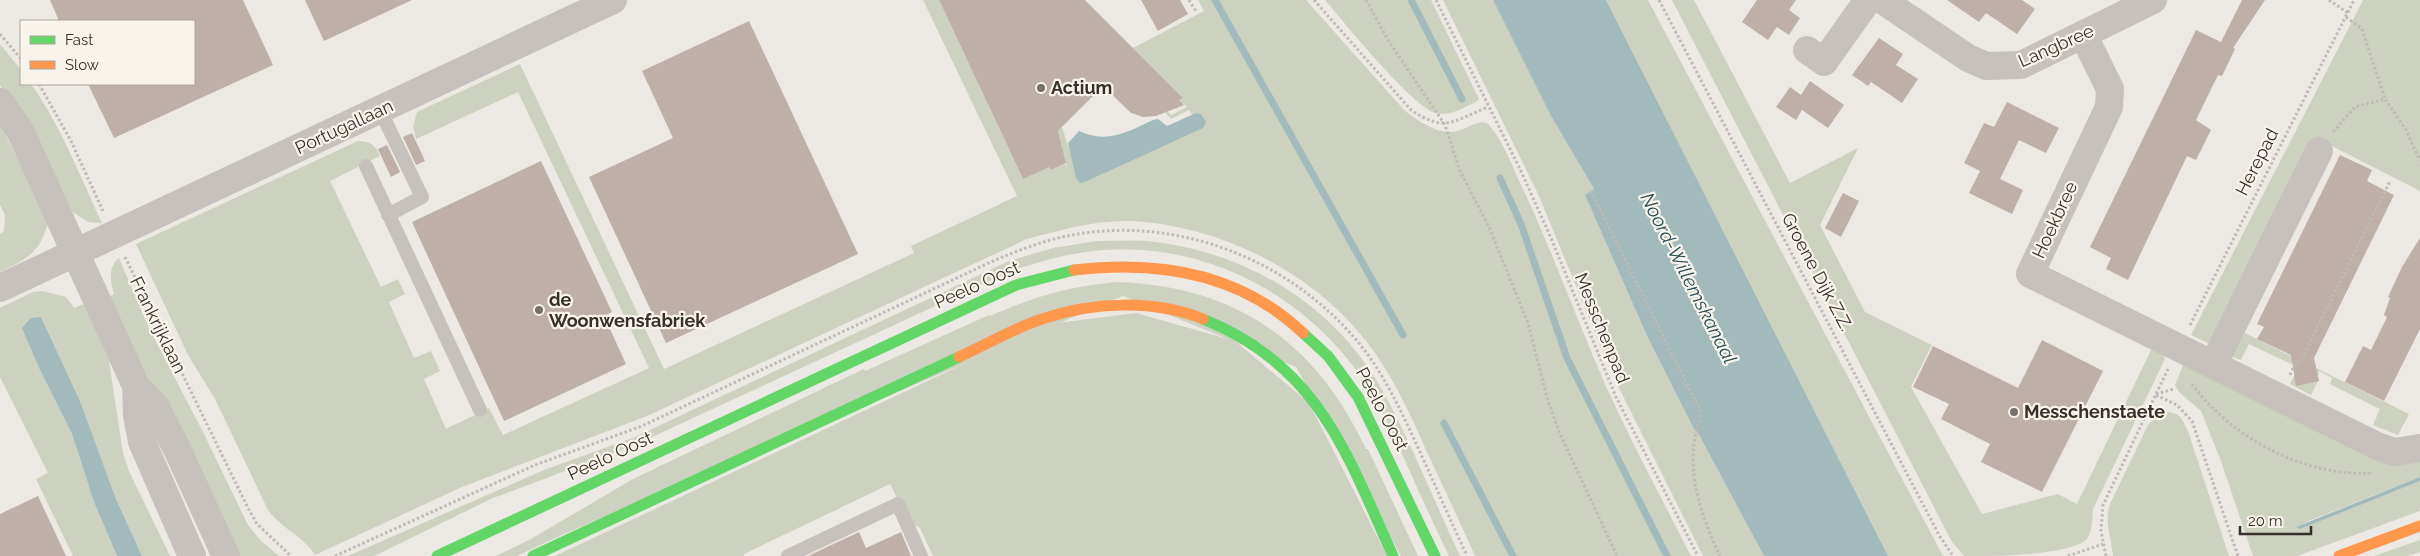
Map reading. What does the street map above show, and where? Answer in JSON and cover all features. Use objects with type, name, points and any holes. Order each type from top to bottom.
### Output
[{"type":"main road","name":"Peelo Oost","points":[[436,556],[1016,285],[1062,271],[1115,264],[1161,266],[1191,272],[1221,282],[1249,294],[1304,331],[1345,375],[1358,397],[1435,556]]},
{"type":"main road","points":[[533,556],[1041,319],[1068,310],[1123,305],[1166,308],[1197,316],[1242,337],[1272,356],[1293,376],[1319,406],[1339,439],[1393,556]]},
{"type":"main road","points":[[2339,556],[2420,526]]},
{"type":"street","points":[[1807,50],[1824,62],[1868,0]]},
{"type":"street","name":"Langbree","points":[[1882,0],[1968,58],[1986,66],[2021,64],[2153,0]]},
{"type":"street","name":"Portugallaan","points":[[0,288],[380,110],[601,2]]},
{"type":"street","name":"Hoekbree","points":[[2083,34],[2110,89],[2111,98],[2109,107],[2030,274],[2184,338],[2214,365],[2377,446],[2394,452],[2420,448]]},
{"type":"street","points":[[0,102],[20,131],[136,386],[159,414],[226,556]]},
{"type":"street","points":[[2214,365],[2319,151]]},
{"type":"street","points":[[136,386],[136,415],[142,442],[192,556]]},
{"type":"lane","points":[[380,110],[422,197],[388,215]]},
{"type":"lane","points":[[366,166],[480,410]]},
{"type":"lane","points":[[788,556],[898,504],[921,556]]},
{"type":"path","points":[[1189,0],[1196,11]]},
{"type":"path","points":[[1314,0],[1411,110],[1426,120],[1445,124],[1488,107]]},
{"type":"path","points":[[1366,0],[1388,40],[1445,124],[1460,171],[1489,227],[1528,323],[1548,401],[1560,434],[1617,556]]},
{"type":"path","name":"Messchenpad","points":[[1436,0],[1547,230],[1616,397],[1698,556]]},
{"type":"path","name":"Groene Dijk Z.Z.","points":[[1659,0],[1934,526],[1953,556]]},
{"type":"path","points":[[2329,0],[2362,29],[2385,99],[2406,130],[2420,161]]},
{"type":"path","name":"Herepad","points":[[2184,338],[2354,0]]},
{"type":"path","points":[[0,34],[20,58]]},
{"type":"path","name":"Frankrijklaan","points":[[40,85],[71,141],[166,344],[197,401],[248,508],[257,524],[291,556]]},
{"type":"path","points":[[2319,151],[2355,107],[2385,99]]},
{"type":"path","points":[[2280,398],[2294,366],[2301,360],[2390,181]]},
{"type":"path","points":[[1591,191],[1702,414],[1695,432],[1692,460],[1693,474],[1701,509],[1720,556]]},
{"type":"path","points":[[2184,338],[2179,368],[2210,406],[2269,449],[2306,464],[2327,470],[2350,473],[2379,472]]},
{"type":"path","points":[[2106,556],[2101,524],[2103,505],[2156,395],[2174,389]]},
{"type":"path","points":[[2156,395],[2177,405],[2186,412],[2197,432],[2238,556]]},
{"type":"path","points":[[2068,556],[2103,544]]},
{"type":"green space","points":[[923,0],[939,0],[1023,179],[1049,166],[1051,170],[1065,164],[1067,168],[1058,131],[1062,127],[1080,183],[1204,126],[1199,113],[1192,115],[1189,110],[1171,119],[1165,112],[1167,111],[1171,115],[1187,107],[1179,100],[1183,98],[1133,48],[1204,11],[1198,0],[1306,0],[1404,110],[1416,119],[1436,129],[1451,132],[1482,122],[1489,125],[1503,146],[1554,259],[1615,406],[1691,556],[1475,556],[1410,414],[1391,378],[1355,328],[1329,302],[1300,280],[1269,261],[1236,245],[1202,233],[1167,225],[1131,221],[1091,224],[1027,239],[647,416],[462,487],[315,555],[304,542],[279,522],[268,510],[215,399],[188,355],[136,244],[358,141],[369,143],[377,149],[380,156],[330,181],[381,287],[398,279],[405,294],[389,302],[414,358],[431,351],[440,371],[424,379],[446,429],[489,408],[503,435],[649,368],[518,92],[416,139],[413,126],[417,112],[520,64],[664,369],[914,253],[911,246],[1017,196]]},
{"type":"green space","points":[[1325,0],[1431,0],[1479,99],[1462,109],[1446,114],[1436,113],[1425,108],[1379,63]]},
{"type":"green space","points":[[1443,0],[1493,0],[1551,116],[1594,189],[1585,195],[1647,336],[1695,431],[1698,433],[1764,556],[1703,556],[1613,376],[1539,196]]},
{"type":"green space","points":[[1606,0],[1648,0],[1943,556],[1888,556]]},
{"type":"green space","points":[[1672,0],[1694,0],[1790,183],[1858,148],[1820,225],[1865,312],[1932,345],[1911,387],[1982,514],[2058,494],[2077,504],[2152,348],[2163,353],[2165,359],[2093,509],[2091,529],[2087,539],[2078,545],[2064,549],[2029,554],[1992,556],[1964,556],[1952,542]]},
{"type":"green space","points":[[2363,0],[2420,0],[2420,191],[2332,146],[2210,344],[2191,335]]},
{"type":"green space","points":[[0,44],[20,69],[20,85],[32,85],[52,117],[102,223],[88,222],[71,211],[0,85]]},
{"type":"green space","points":[[0,124],[48,220],[42,240],[32,253],[0,272],[0,234],[4,231],[5,215],[0,205]]},
{"type":"green space","points":[[1097,241],[1146,241],[1183,247],[1219,257],[1253,270],[1285,288],[1314,309],[1341,334],[1365,363],[1385,395],[1460,556],[1449,556],[1387,422],[1369,389],[1344,355],[1315,325],[1283,300],[1247,279],[1209,263],[1169,253],[1128,249],[1077,253],[1013,270],[637,444],[493,498],[374,556],[348,556],[544,470],[635,437],[1009,261],[1053,248]]},
{"type":"green space","points":[[119,258],[149,328],[203,432],[248,525],[261,541],[279,556],[235,556],[108,297],[114,294],[111,280],[112,270],[115,261]]},
{"type":"green space","points":[[1117,282],[1160,286],[1199,295],[1235,308],[1267,327],[1297,350],[1323,378],[1346,411],[1366,449],[1368,449],[1418,556],[1401,556],[1296,367],[1123,296],[564,534],[517,556],[496,556],[531,539],[633,479],[864,369],[865,371],[989,315],[1022,303],[1083,286]]},
{"type":"green space","points":[[42,291],[66,297],[74,308],[84,304],[109,361],[123,453],[129,471],[170,556],[142,556],[116,499],[80,401],[41,317],[40,370],[72,434],[94,502],[117,556],[73,556],[36,479],[48,473],[0,377],[0,308],[33,292]]},
{"type":"green space","points":[[1136,313],[1235,341],[1309,403],[1387,556],[933,556],[920,528],[909,522],[890,484],[744,554],[744,556],[555,556],[1049,324]]},
{"type":"green space","points":[[2241,331],[2297,359],[2291,364],[2249,344],[2241,360],[2233,357]]},
{"type":"green space","points":[[2304,362],[2409,414],[2398,435],[2373,425],[2380,409],[2330,384],[2332,378],[2319,371],[2318,376],[2317,371],[2318,381],[2311,395],[2290,384],[2298,368]]},
{"type":"green space","points":[[2184,363],[2420,459],[2420,477],[2311,520],[2297,529],[2420,481],[2420,511],[2297,556],[2253,556],[2221,461],[2201,411],[2179,392],[2175,385]]},
{"type":"green space","points":[[2162,411],[2179,416],[2188,431],[2229,556],[2113,556],[2108,523],[2110,504],[2148,425]]},
{"type":"green space","points":[[2420,540],[2420,552],[2408,556],[2374,556]]},
{"type":"water","name":"Noord-Willemskanaal","points":[[1493,0],[1606,0],[1888,556],[1764,556],[1698,433],[1695,431],[1647,336],[1585,195],[1594,189],[1551,116]]},
{"type":"water","points":[[1196,113],[1201,114],[1206,122],[1203,128],[1085,182],[1080,183],[1076,178],[1068,143],[1079,131],[1098,136],[1117,135],[1153,120],[1158,119],[1167,126]]},
{"type":"water","points":[[41,317],[80,401],[116,499],[142,556],[117,556],[94,502],[72,434],[40,370],[22,328],[31,318]]},
{"type":"water","points":[[2420,477],[2420,481],[2300,529],[2296,527]]},
{"type":"building","points":[[50,0],[243,0],[273,65],[114,138],[88,85],[195,85],[195,20],[59,20]]},
{"type":"building","points":[[305,0],[412,0],[324,41]]},
{"type":"building","name":"Actium","points":[[939,0],[1085,0],[1183,98],[1179,100],[1184,105],[1156,116],[1143,117],[1131,113],[1103,86],[1058,131],[1066,163],[1051,170],[1049,167],[1023,179]]},
{"type":"building","points":[[1141,0],[1180,0],[1188,14],[1158,31]]},
{"type":"building","points":[[1757,0],[1796,0],[1789,10],[1800,18],[1789,35],[1777,27],[1768,40],[1742,22]]},
{"type":"building","points":[[1947,0],[2022,0],[2035,9],[2017,34],[1986,13],[1979,22]]},
{"type":"building","points":[[2242,0],[2265,0],[2233,48],[2235,49],[2222,76],[2218,75],[2196,120],[2211,130],[2196,160],[2187,156],[2128,280],[2106,269],[2111,258],[2090,247],[2196,30],[2221,42]]},
{"type":"building","points":[[749,21],[858,254],[666,343],[589,177],[673,138],[642,71]]},
{"type":"building","points":[[1879,38],[1903,54],[1896,65],[1918,79],[1902,103],[1871,82],[1868,86],[1852,75]]},
{"type":"building","points":[[1810,81],[1844,105],[1828,128],[1802,110],[1796,120],[1776,107],[1790,87],[1801,95]]},
{"type":"building","points":[[2007,102],[2059,128],[2046,153],[2019,140],[2000,179],[2023,190],[2012,214],[1969,193],[1980,171],[1964,163],[1984,123],[1994,127]]},
{"type":"building","points":[[412,133],[425,161],[416,165],[403,137]]},
{"type":"building","points":[[387,145],[400,172],[391,177],[378,149]]},
{"type":"building","points":[[2340,155],[2372,170],[2367,181],[2394,195],[2314,358],[2319,381],[2296,386],[2291,355],[2257,339],[2264,327],[2257,324]]},
{"type":"building","points":[[541,161],[612,312],[604,316],[626,364],[504,421],[412,222]]},
{"type":"building","points":[[1843,193],[1859,201],[1841,237],[1825,228]]},
{"type":"building","points":[[2420,238],[2420,329],[2384,401],[2345,382],[2363,346],[2371,350],[2387,317],[2384,315],[2390,298],[2388,297],[2402,267]]},
{"type":"building","name":"Messchenstaete","points":[[2042,340],[2103,371],[2042,492],[1981,462],[1990,444],[1941,419],[1949,404],[1913,387],[1933,346],[2018,388]]},
{"type":"building","points":[[38,496],[66,556],[0,556],[0,514]]},
{"type":"building","points":[[859,532],[866,548],[901,532],[911,556],[808,556]]},
{"type":"waterway","points":[[1215,0],[1403,335]]},
{"type":"waterway","points":[[1411,0],[1462,99]]},
{"type":"waterway","points":[[1500,178],[1521,224],[1567,358],[1667,556]]},
{"type":"waterway","points":[[1444,423],[1513,556]]},
{"type":"traffic: fast","points":[[437,556],[1016,285],[1074,270]]},
{"type":"traffic: fast","points":[[1203,319],[1242,338],[1275,361],[1301,387],[1324,416],[1343,447],[1393,556]]},
{"type":"traffic: fast","points":[[1303,333],[1328,356],[1358,397],[1435,556]]},
{"type":"traffic: fast","points":[[533,556],[959,357]]},
{"type":"traffic: slow","points":[[1074,270],[1136,267],[1196,275],[1225,284],[1252,296],[1278,313],[1303,333]]},
{"type":"traffic: slow","points":[[959,357],[1042,319],[1081,309],[1122,305],[1143,306],[1164,308],[1203,319]]},
{"type":"traffic: slow","points":[[2339,556],[2420,526]]},
{"type":"place","name":"Actium","points":[[1041,88]]},
{"type":"place","name":"de Woonwensfabriek","points":[[539,310]]},
{"type":"place","name":"Messchenstaete","points":[[2014,412]]}]
